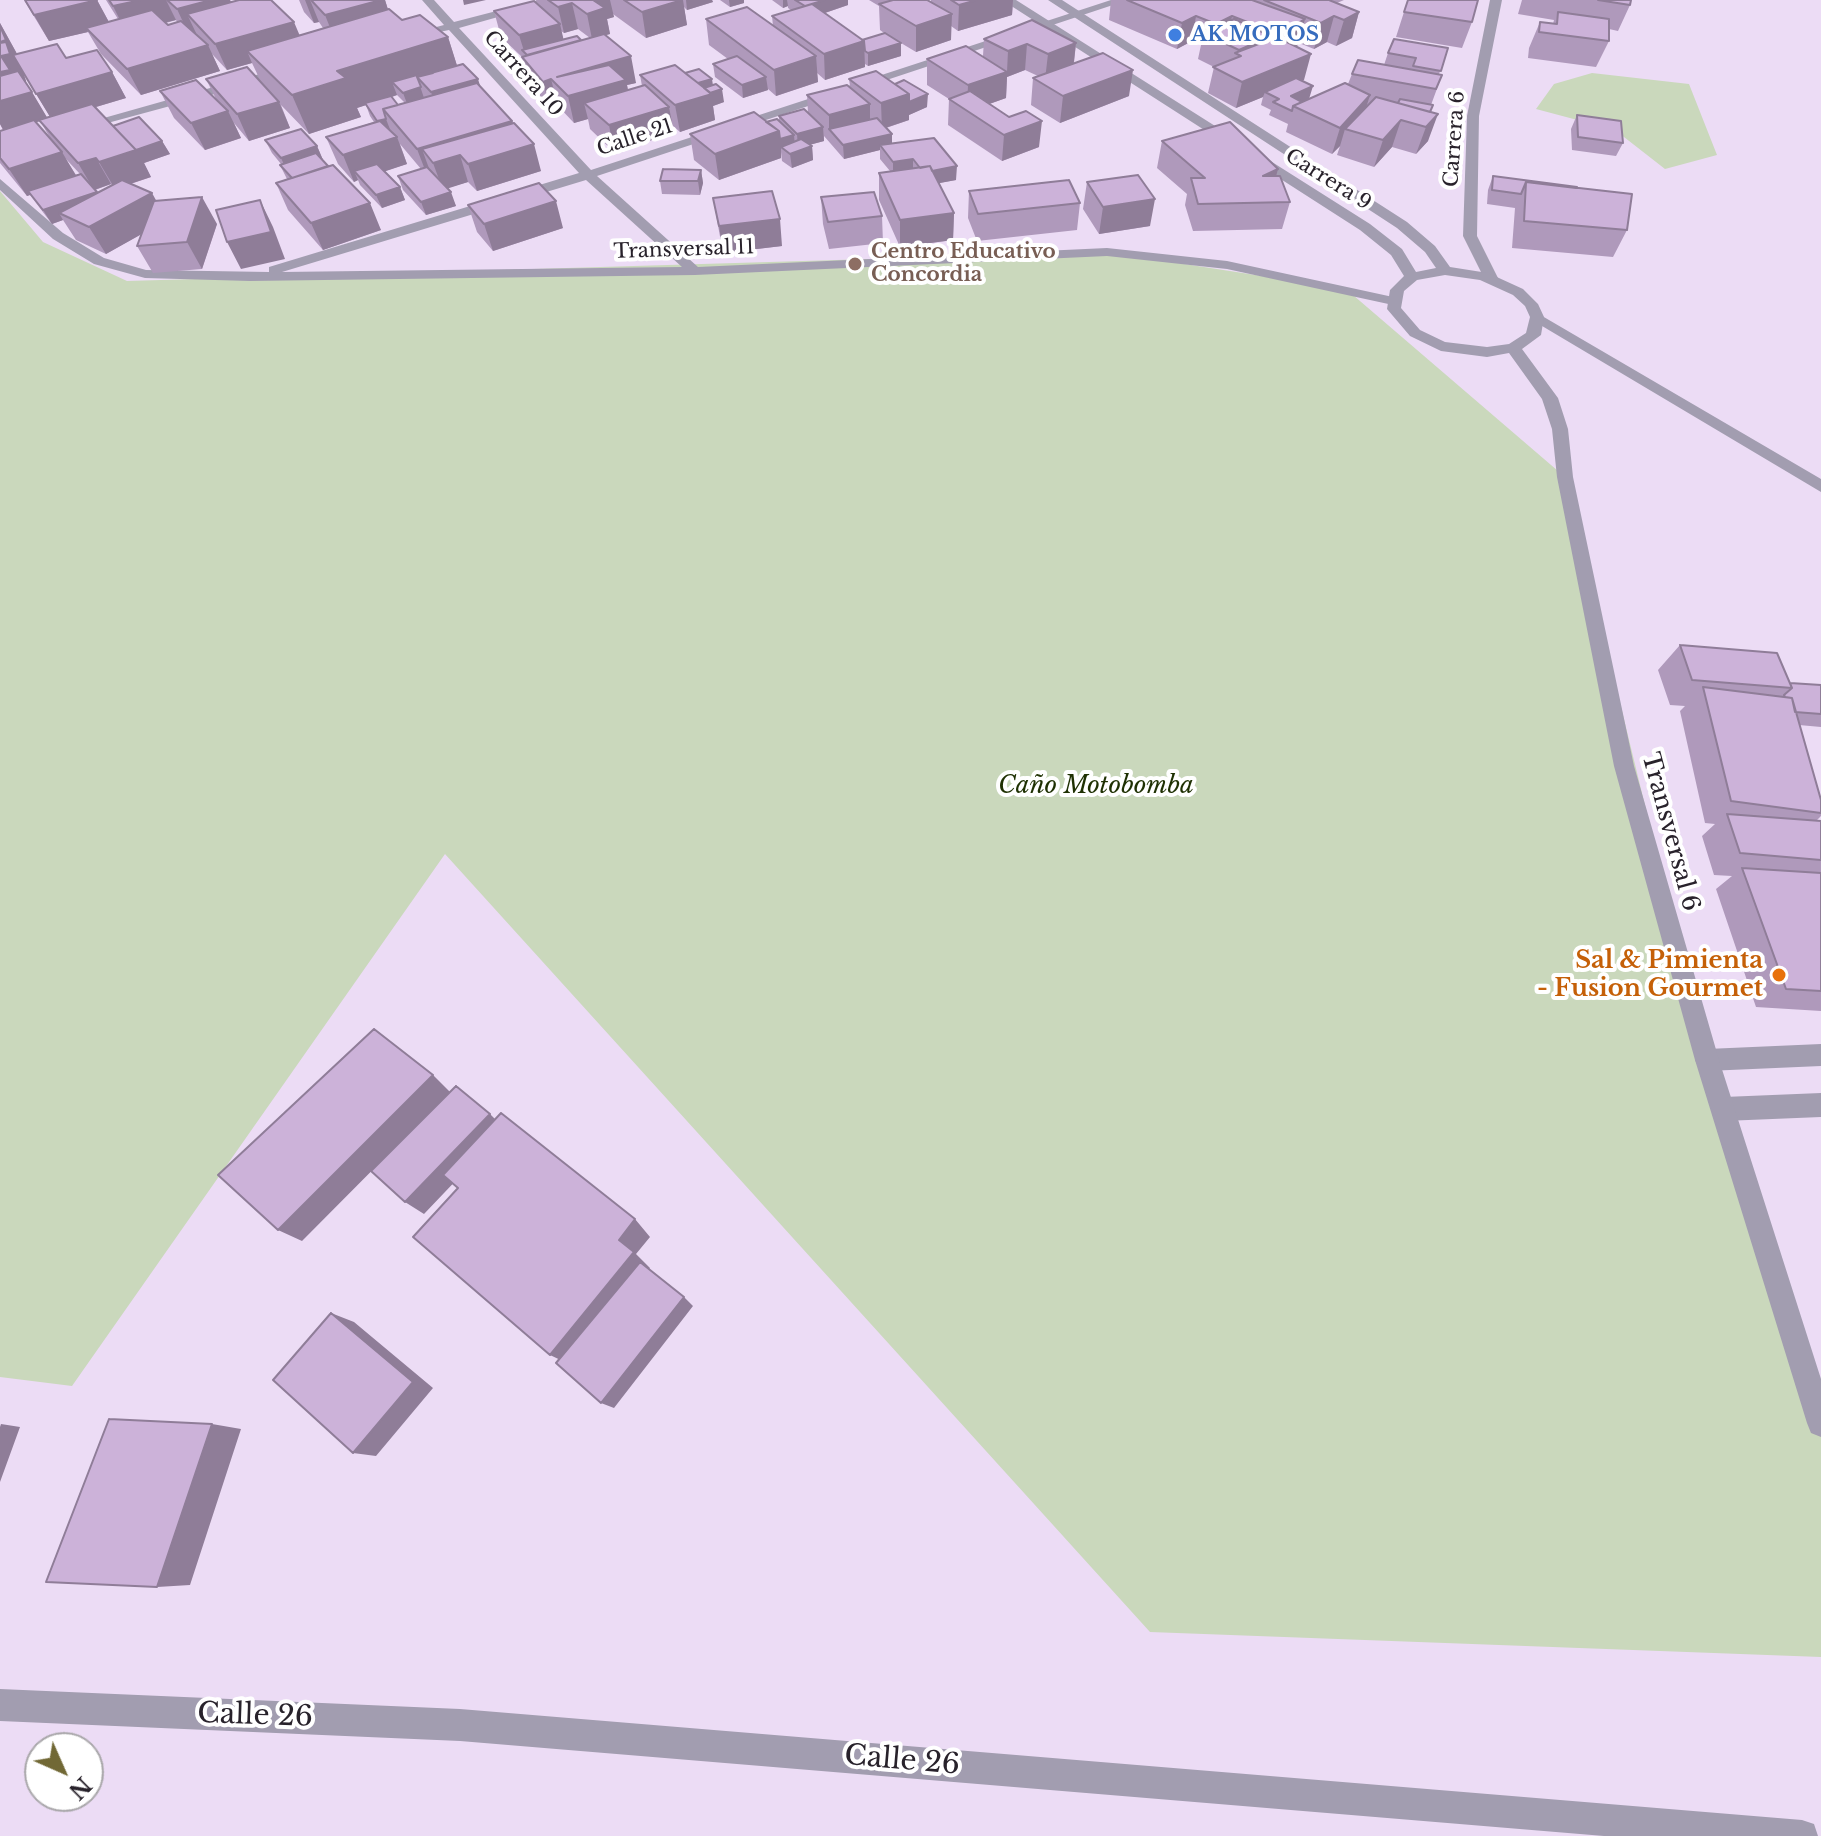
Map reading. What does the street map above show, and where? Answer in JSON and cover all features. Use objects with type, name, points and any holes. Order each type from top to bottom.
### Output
[{"type":"street","name":"Carrera 10","points":[[428,0],[588,175],[695,271]]},
{"type":"street","points":[[392,42],[552,0]]},
{"type":"street","name":"Carrera 9","points":[[1008,0],[1365,227],[1397,252],[1412,277]]},
{"type":"street","name":"Carrera 9","points":[[1054,0],[1402,225],[1430,249],[1445,271]]},
{"type":"street","name":"Calle 21","points":[[250,277],[588,175],[1122,0]]},
{"type":"street","name":"Carrera 6","points":[[1491,278],[1470,236],[1473,116],[1496,0]]},
{"type":"street","points":[[60,132],[302,67]]},
{"type":"street","name":"Transversal 11","points":[[0,183],[58,236],[99,261],[145,274],[250,277],[695,271],[1107,252],[1227,265],[1393,301]]},
{"type":"street","points":[[1537,317],[1533,335],[1513,348],[1487,352],[1441,346],[1406,326],[1394,309],[1393,301],[1397,290],[1412,277],[1445,271],[1491,278],[1526,298],[1537,317],[1821,486]]},
{"type":"street","name":"Transversal 6","points":[[1513,348],[1550,398],[1560,429],[1565,477],[1624,766],[1707,1060],[1821,1423]]},
{"type":"street","points":[[1707,1060],[1821,1055]]},
{"type":"street","points":[[1724,1109],[1821,1105]]},
{"type":"street","name":"Calle 26","points":[[0,1705],[460,1725],[1802,1836]]},
{"type":"green space","points":[[1592,73],[1689,84],[1717,155],[1665,169],[1615,130],[1536,109],[1554,84]]},
{"type":"green space","name":"Caño Motobomba","points":[[0,191],[43,242],[127,281],[1107,252],[1346,289],[1565,477],[1707,1060],[1821,1423],[1821,1657],[1150,1632],[445,854],[72,1386],[0,1377]]},
{"type":"building","points":[[25,0],[97,0],[34,15]]},
{"type":"building","points":[[109,0],[141,0],[113,6]]},
{"type":"building","points":[[167,0],[211,0],[177,9]]},
{"type":"building","points":[[239,0],[271,0],[294,22],[215,44],[187,14]]},
{"type":"building","points":[[311,0],[381,0],[325,15]]},
{"type":"building","points":[[548,0],[593,0],[605,8],[587,14],[572,3],[558,7]]},
{"type":"building","points":[[624,0],[682,0],[642,12]]},
{"type":"building","points":[[795,0],[825,0],[805,6]]},
{"type":"building","points":[[893,0],[927,0],[952,14],[916,26],[879,4]]},
{"type":"building","points":[[951,0],[977,0],[959,5]]},
{"type":"building","points":[[1127,0],[1252,0],[1305,19],[1278,34],[1232,16],[1216,24],[1196,16],[1182,23]]},
{"type":"building","points":[[1264,0],[1329,0],[1359,12],[1344,20],[1334,16],[1321,23]]},
{"type":"building","points":[[1408,0],[1478,0],[1472,22],[1404,12]]},
{"type":"building","points":[[1598,0],[1631,0],[1630,5]]},
{"type":"building","points":[[534,1],[560,24],[519,35],[494,11]]},
{"type":"building","points":[[812,4],[864,41],[824,54],[772,16]]},
{"type":"building","points":[[747,7],[816,56],[774,70],[706,19]]},
{"type":"building","points":[[389,9],[402,20],[420,15],[448,37],[337,71],[346,78],[292,95],[247,51]]},
{"type":"building","points":[[152,10],[168,25],[181,21],[208,45],[127,69],[86,28]]},
{"type":"building","points":[[1558,12],[1609,19],[1609,41],[1539,32],[1540,22],[1557,24]]},
{"type":"building","points":[[1234,19],[1271,36],[1239,50],[1203,33]]},
{"type":"building","points":[[1032,20],[1076,43],[1048,54],[1027,44],[1008,51],[984,39]]},
{"type":"building","points":[[0,26],[6,40],[0,42]]},
{"type":"building","points":[[885,33],[901,43],[868,53],[865,51],[862,40]]},
{"type":"building","points":[[604,34],[631,56],[557,77],[609,65],[626,80],[568,96],[551,79],[543,82],[522,57]]},
{"type":"building","points":[[577,36],[581,40],[527,55],[522,50]]},
{"type":"building","points":[[1277,37],[1311,54],[1242,82],[1213,67],[1241,56],[1235,53]]},
{"type":"building","points":[[1394,39],[1448,48],[1441,71],[1413,66],[1416,58],[1388,53]]},
{"type":"building","points":[[6,42],[10,54],[1,56],[10,70],[0,72],[0,43]]},
{"type":"building","points":[[57,44],[66,58],[97,50],[112,72],[36,94],[13,55]]},
{"type":"building","points":[[966,46],[1007,72],[968,85],[927,59]]},
{"type":"building","points":[[1103,53],[1133,70],[1063,96],[1033,78]]},
{"type":"building","points":[[737,56],[766,77],[742,85],[713,64]]},
{"type":"building","points":[[1358,60],[1442,75],[1436,89],[1352,74]]},
{"type":"building","points":[[463,64],[478,79],[431,92],[417,77]]},
{"type":"building","points":[[675,65],[712,94],[675,105],[640,75]]},
{"type":"building","points":[[247,67],[279,102],[237,114],[206,79]]},
{"type":"building","points":[[699,69],[712,79],[698,83],[685,73]]},
{"type":"building","points":[[18,71],[32,92],[0,101],[0,76]]},
{"type":"building","points":[[876,71],[909,94],[881,103],[849,79]]},
{"type":"building","points":[[433,73],[417,77],[421,87],[403,93],[392,82]]},
{"type":"building","points":[[1296,78],[1313,86],[1291,96],[1302,102],[1293,106],[1292,111],[1273,102],[1279,99],[1265,92]]},
{"type":"building","points":[[196,80],[228,111],[191,123],[160,91]]},
{"type":"building","points":[[904,80],[928,94],[909,102],[909,94],[895,84]]},
{"type":"building","points":[[477,83],[512,121],[417,149],[383,109]]},
{"type":"building","points":[[1345,83],[1370,95],[1340,128],[1293,106]]},
{"type":"building","points":[[716,84],[722,89],[710,93],[704,88]]},
{"type":"building","points":[[645,85],[669,107],[609,125],[584,103]]},
{"type":"building","points":[[847,85],[870,104],[829,115],[807,95]]},
{"type":"building","points":[[970,91],[1009,117],[1026,111],[1042,121],[1004,135],[949,99]]},
{"type":"building","points":[[391,96],[398,105],[383,109],[386,119],[377,121],[365,103]]},
{"type":"building","points":[[1376,97],[1438,114],[1426,127],[1401,120],[1383,140],[1345,129]]},
{"type":"building","points":[[1400,99],[1433,105],[1430,112],[1398,103]]},
{"type":"building","points":[[92,104],[136,150],[99,162],[96,158],[78,163],[39,120]]},
{"type":"building","points":[[804,109],[823,127],[797,134],[779,116]]},
{"type":"building","points":[[754,112],[779,131],[715,154],[690,134]]},
{"type":"building","points":[[1577,115],[1621,121],[1623,143],[1578,137]]},
{"type":"building","points":[[139,117],[162,141],[136,150],[113,126]]},
{"type":"building","points":[[877,118],[892,134],[843,145],[829,129]]},
{"type":"building","points":[[777,119],[794,135],[780,139],[779,131],[766,122]]},
{"type":"building","points":[[34,120],[62,152],[9,169],[0,158],[0,131]]},
{"type":"building","points":[[380,121],[397,137],[343,155],[326,137]]},
{"type":"building","points":[[1230,122],[1278,169],[1263,176],[1280,176],[1290,202],[1198,204],[1191,178],[1205,178],[1162,141]]},
{"type":"building","points":[[514,123],[534,144],[468,164],[460,155],[433,163],[422,149]]},
{"type":"building","points":[[301,129],[317,146],[281,158],[265,140]]},
{"type":"building","points":[[934,138],[957,166],[932,171],[930,166],[920,168],[913,159],[893,162],[880,145]]},
{"type":"building","points":[[801,139],[812,146],[790,154],[781,147]]},
{"type":"building","points":[[316,153],[328,166],[292,178],[280,165]]},
{"type":"building","points":[[377,164],[400,187],[376,195],[354,171]]},
{"type":"building","points":[[333,165],[370,203],[311,223],[276,183]]},
{"type":"building","points":[[930,166],[954,213],[900,220],[879,173]]},
{"type":"building","points":[[427,167],[451,192],[421,202],[398,176]]},
{"type":"building","points":[[663,169],[701,170],[698,181],[660,181]]},
{"type":"building","points":[[81,174],[97,192],[43,210],[28,191]]},
{"type":"building","points":[[1138,175],[1155,199],[1103,207],[1087,182]]},
{"type":"building","points":[[1493,176],[1577,187],[1526,182],[1521,194],[1492,190]]},
{"type":"building","points":[[122,180],[152,193],[89,227],[59,213]]},
{"type":"building","points":[[1069,180],[1080,203],[978,214],[969,191]]},
{"type":"building","points":[[1526,182],[1632,194],[1627,230],[1524,221]]},
{"type":"building","points":[[539,183],[556,201],[484,224],[468,205]]},
{"type":"building","points":[[772,191],[780,219],[719,226],[713,198]]},
{"type":"building","points":[[874,192],[882,216],[828,222],[821,197]]},
{"type":"building","points":[[202,197],[187,242],[137,246],[154,201]]},
{"type":"building","points":[[260,200],[271,232],[227,242],[216,210]]},
{"type":"building","points":[[1680,645],[1777,653],[1792,688],[1692,680]]},
{"type":"building","points":[[1790,683],[1821,685],[1821,714],[1795,712],[1792,698],[1784,695],[1792,688]]},
{"type":"building","points":[[1703,687],[1792,698],[1821,800],[1821,813],[1731,801]]},
{"type":"building","points":[[1727,814],[1821,821],[1821,860],[1740,853]]},
{"type":"building","points":[[1742,868],[1821,873],[1821,991],[1786,989]]},
{"type":"building","points":[[374,1029],[433,1075],[278,1230],[218,1175]]},
{"type":"building","points":[[456,1086],[490,1114],[405,1202],[371,1171]]},
{"type":"building","points":[[501,1113],[635,1219],[619,1240],[634,1252],[550,1355],[413,1237],[458,1188],[443,1175]]},
{"type":"building","points":[[640,1262],[684,1297],[601,1403],[556,1363]]},
{"type":"building","points":[[331,1313],[413,1382],[353,1453],[273,1380]]},
{"type":"building","points":[[109,1419],[212,1424],[157,1587],[46,1582]]},
{"type":"place","name":"AK MOTOS","points":[[1175,35]]},
{"type":"place","name":"Centro Educativo Concordia","points":[[855,264]]},
{"type":"place","name":"Sal & Pimienta - Fusion Gourmet","points":[[1779,975]]}]
